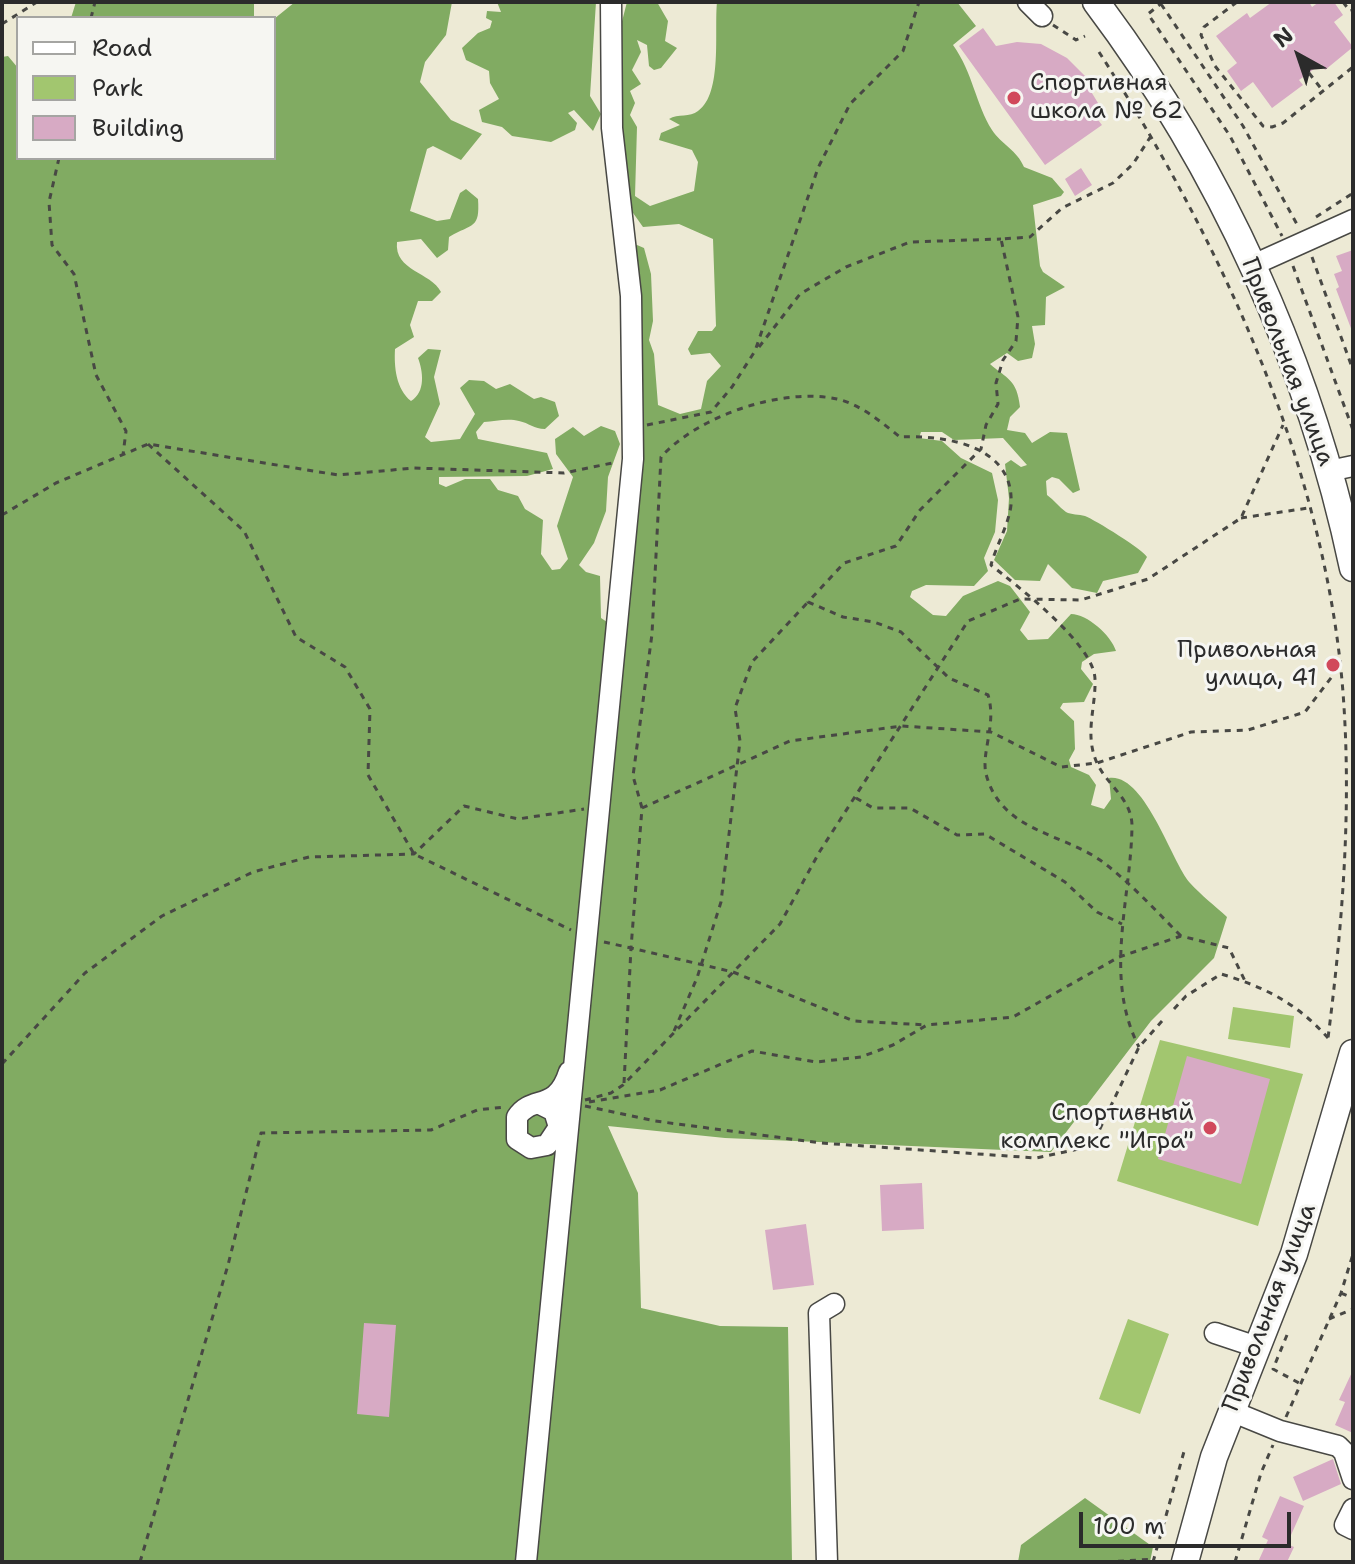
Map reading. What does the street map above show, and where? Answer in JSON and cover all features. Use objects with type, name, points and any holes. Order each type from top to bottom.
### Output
[{"type":"main road","name":"Привольная улица","points":[[1096,2],[1168,111],[1253,265],[1312,416],[1341,469],[1353,568]]},
{"type":"main road","name":"Привольная улица","points":[[1185,1562],[1197,1510],[1231,1411],[1294,1254],[1353,1053]]},
{"type":"street","points":[[526,1562],[563,1158],[589,939],[633,459],[631,296],[612,128],[611,2]]},
{"type":"street","points":[[1253,265],[1298,239],[1353,220]]},
{"type":"street","points":[[563,1158],[539,1148],[524,1146],[517,1139],[515,1124],[521,1111],[559,1093],[573,1061]]},
{"type":"street","points":[[539,1148],[547,1145],[559,1127],[554,1111],[540,1104]]},
{"type":"street","points":[[827,1562],[829,1468],[819,1313],[834,1304]]},
{"type":"street","points":[[1215,1333],[1257,1347]]},
{"type":"street","points":[[1231,1411],[1280,1431],[1338,1446],[1344,1452],[1353,1479]]},
{"type":"street","points":[[1353,1509],[1345,1525],[1353,1529]]},
{"type":"path","points":[[2,24],[37,2]]},
{"type":"path","points":[[755,351],[818,168],[850,104],[903,51],[919,2]]},
{"type":"path","points":[[1237,2],[1204,27],[1201,35],[1215,66],[1257,120],[1272,127],[1283,123],[1353,67]]},
{"type":"path","points":[[1343,2],[1353,17]]},
{"type":"path","points":[[1353,370],[1298,239],[1243,126],[1162,3],[1148,14],[1230,136],[1264,196],[1298,239],[1353,430]]},
{"type":"path","points":[[1037,11],[1070,38],[1076,40],[1085,36]]},
{"type":"path","points":[[1099,52],[1151,136],[1226,279],[1283,425],[1309,508],[1328,587],[1340,666],[1346,819],[1341,929],[1328,1038],[1304,1011],[1245,981],[1221,974],[1186,996],[1174,1009]]},
{"type":"path","points":[[1309,73],[1323,91]]},
{"type":"path","points":[[632,426],[663,423],[711,412],[800,294],[846,267],[910,242],[1030,237],[1062,208],[1113,183],[1133,164],[1151,136]]},
{"type":"path","points":[[59,160],[49,202],[52,245],[74,274],[96,375],[126,431],[123,455]]},
{"type":"path","points":[[1298,239],[1353,193]]},
{"type":"path","points":[[672,1035],[702,965],[721,902],[740,741],[735,708],[752,662],[844,563],[896,546],[920,510],[981,449],[986,425],[998,404],[996,383],[1003,360],[1016,341],[1018,317],[1001,239]]},
{"type":"path","points":[[623,1085],[642,808],[633,776],[652,634],[661,457],[678,439],[704,425],[784,396],[838,399],[873,416],[900,437],[932,435],[981,449],[1009,480],[1011,508],[991,565],[1037,599],[1092,663],[1095,678],[1089,723],[1097,763],[1121,795],[1132,822],[1119,957],[1127,1024],[1139,1047]]},
{"type":"path","points":[[1241,518],[1283,425]]},
{"type":"path","points":[[148,444],[244,531],[296,637],[345,667],[370,709],[368,775],[414,854]]},
{"type":"path","points":[[2,515],[56,483],[148,444],[338,475],[414,468],[564,473],[633,459],[661,457]]},
{"type":"path","points":[[570,1102],[611,1093],[623,1085],[780,924],[820,851],[968,621],[1020,599],[1081,600],[1148,579],[1241,518],[1309,508]]},
{"type":"path","points":[[808,602],[843,617],[874,622],[901,632],[949,678],[988,695],[992,710],[985,772],[1002,806],[1026,827],[1097,858],[1126,880],[1181,936],[1229,948],[1245,981]]},
{"type":"path","points":[[642,808],[790,741],[902,726],[991,732],[1061,767],[1097,763],[1191,732],[1248,730],[1305,712],[1340,666]]},
{"type":"path","points":[[856,798],[873,808],[910,808],[957,835],[985,834],[1065,882],[1097,912],[1122,924]]},
{"type":"path","points":[[414,854],[464,806],[518,819],[599,806]]},
{"type":"path","points":[[2,1064],[85,973],[162,916],[253,872],[309,857],[414,854],[589,939],[733,972],[854,1021],[927,1025],[1013,1017],[1119,957],[1181,936]]},
{"type":"path","points":[[570,1102],[655,1121],[821,1143],[1036,1158],[1083,1148],[1097,1135],[1139,1047],[1162,1021]]},
{"type":"path","points":[[570,1102],[626,1099],[660,1090],[752,1051],[816,1062],[861,1057],[893,1045],[927,1025]]},
{"type":"path","points":[[140,1562],[228,1265],[261,1133],[431,1130],[477,1110],[506,1107]]},
{"type":"path","points":[[1235,1562],[1261,1473],[1341,1293],[1353,1254]]},
{"type":"path","points":[[1341,1293],[1353,1298]]},
{"type":"path","points":[[1329,1319],[1353,1309]]},
{"type":"path","points":[[1287,1335],[1273,1369],[1302,1384]]},
{"type":"path","points":[[1106,1562],[1153,1560],[1185,1448]]},
{"type":"green space","points":[[76,2],[254,2],[254,16],[72,16]]},
{"type":"green space","points":[[295,2],[452,2],[446,35],[425,62],[420,82],[451,120],[482,134],[461,160],[433,146],[427,149],[410,211],[437,221],[450,219],[460,193],[466,189],[478,199],[478,216],[473,224],[449,237],[448,250],[437,258],[421,239],[397,242],[401,259],[441,292],[432,301],[418,301],[410,325],[414,337],[395,349],[397,377],[411,401],[421,387],[418,358],[428,349],[441,350],[434,377],[440,404],[425,437],[431,442],[460,439],[475,414],[460,388],[469,380],[484,381],[496,389],[510,384],[534,399],[541,397],[555,402],[559,416],[545,429],[506,420],[484,422],[476,432],[478,439],[547,453],[553,469],[527,476],[439,477],[439,484],[446,487],[465,479],[490,479],[498,490],[518,496],[525,509],[543,520],[541,554],[552,570],[560,569],[568,559],[557,526],[573,477],[556,454],[555,439],[573,427],[584,436],[601,426],[615,431],[620,444],[608,477],[606,511],[594,543],[579,565],[586,572],[600,576],[601,618],[607,622],[620,594],[630,248],[637,245],[644,248],[651,274],[653,321],[649,340],[654,354],[658,405],[680,414],[701,409],[707,381],[721,366],[710,353],[691,355],[688,349],[698,331],[712,331],[716,326],[713,239],[679,224],[643,227],[626,203],[619,148],[622,46],[619,33],[627,2],[657,2],[668,21],[665,41],[677,48],[661,68],[654,70],[649,66],[647,45],[637,40],[641,52],[632,70],[641,84],[630,91],[635,103],[630,115],[637,127],[635,196],[650,206],[694,191],[698,162],[692,150],[659,140],[661,133],[680,125],[669,119],[698,111],[706,103],[716,61],[717,2],[957,2],[976,26],[953,45],[992,130],[1024,167],[1052,178],[1064,192],[1061,196],[1033,205],[1040,266],[1043,272],[1065,287],[1046,297],[1045,325],[1032,326],[1035,344],[1032,358],[1018,361],[1007,353],[990,364],[1010,381],[1019,398],[1020,407],[1010,417],[1007,430],[1025,433],[1032,443],[1050,432],[1067,433],[1080,490],[1073,493],[1059,479],[1052,477],[1046,481],[1047,495],[1066,512],[1085,516],[1129,542],[1147,557],[1138,573],[1103,581],[1097,593],[1072,588],[1048,564],[1040,581],[1015,580],[994,560],[1007,531],[1009,498],[1005,464],[1011,460],[1021,467],[1027,465],[1003,438],[954,440],[942,432],[921,432],[919,438],[942,441],[961,458],[992,473],[998,500],[995,532],[984,558],[988,571],[974,586],[926,585],[912,591],[910,597],[933,615],[946,616],[963,596],[998,581],[1010,586],[1030,612],[1020,630],[1028,640],[1048,639],[1071,614],[1091,621],[1104,632],[1116,651],[1094,654],[1082,662],[1081,669],[1093,684],[1084,702],[1063,703],[1060,708],[1074,721],[1075,749],[1069,760],[1071,767],[1089,775],[1096,785],[1091,805],[1104,809],[1111,799],[1109,778],[1122,780],[1134,789],[1156,820],[1190,883],[1227,917],[1214,958],[1151,1021],[1051,1152],[725,1138],[608,1126],[638,1193],[641,1308],[720,1326],[788,1327],[792,1562],[2,1562],[2,57],[8,56],[16,66],[16,160],[276,160],[276,17]]},
{"type":"green space","points":[[497,2],[596,2],[590,96],[601,114],[593,131],[574,110],[568,113],[577,123],[575,130],[551,142],[512,136],[502,127],[482,122],[479,110],[499,99],[490,83],[489,71],[466,60],[462,48],[478,33],[490,28],[492,21],[486,18],[487,11],[501,12]]},
{"type":"green space","points":[[1233,1007],[1294,1016],[1290,1048],[1228,1039]]},
{"type":"green space","name":"Спортивный комплекс \"Игра\"","points":[[1160,1040],[1303,1074],[1258,1226],[1117,1181]]},
{"type":"green space","points":[[1128,1319],[1169,1334],[1140,1414],[1099,1399]]},
{"type":"green space","points":[[1085,1498],[1153,1547],[1150,1562],[1018,1562],[1021,1545]]},
{"type":"building","points":[[1272,2],[1309,2],[1312,7],[1319,2],[1334,2],[1343,15],[1334,22],[1353,47],[1325,70],[1321,64],[1299,80],[1303,85],[1272,108],[1253,82],[1241,91],[1227,71],[1237,63],[1216,36],[1247,13],[1250,18]]},
{"type":"building","name":"Спортивная школа № 62","points":[[983,28],[996,46],[1017,42],[1041,44],[1067,58],[1087,78],[1084,80],[1098,103],[1099,112],[1095,116],[1102,125],[1045,165],[959,46]]},
{"type":"building","points":[[1081,168],[1092,185],[1075,196],[1065,179]]},
{"type":"building","points":[[1353,250],[1352,331],[1336,289],[1339,287],[1334,274],[1342,271],[1336,256]]},
{"type":"building","points":[[1187,1056],[1270,1079],[1241,1184],[1158,1159]]},
{"type":"building","points":[[922,1183],[924,1229],[882,1231],[880,1185]]},
{"type":"building","points":[[806,1224],[814,1285],[773,1290],[765,1230]]},
{"type":"building","points":[[364,1323],[396,1325],[389,1417],[357,1414]]},
{"type":"building","points":[[1353,1370],[1353,1433],[1335,1425],[1345,1402],[1339,1400]]},
{"type":"building","points":[[1333,1459],[1341,1484],[1303,1501],[1293,1477]]},
{"type":"building","points":[[1280,1496],[1304,1506],[1287,1544],[1294,1547],[1287,1562],[1258,1562],[1268,1540],[1262,1537]]},
{"type":"place","name":"Спортивная школа № 62","points":[[1014,98]]},
{"type":"place","name":"Привольная улица, 41","points":[[1333,665]]},
{"type":"place","name":"Спортивный комплекс \"Игра\"","points":[[1210,1128]]}]
